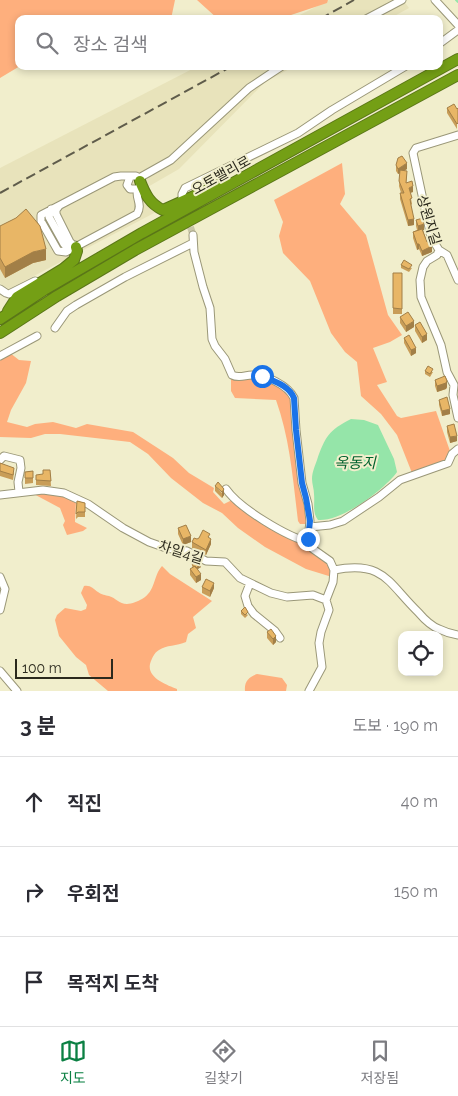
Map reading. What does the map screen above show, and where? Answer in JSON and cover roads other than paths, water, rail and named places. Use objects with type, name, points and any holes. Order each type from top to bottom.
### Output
[{"type":"highway","name":"오토밸리로","points":[[443,67],[458,59]]},
{"type":"highway","name":"오토밸리로","points":[[2,318],[44,290],[126,242],[438,70]]},
{"type":"highway","name":"오토밸리로","points":[[0,333],[56,296],[128,254],[458,75]]},
{"type":"highway","points":[[139,183],[154,206],[163,210],[281,157]]},
{"type":"highway","points":[[2,318],[17,297],[63,269],[74,260],[77,251],[74,248]]},
{"type":"street","points":[[374,15],[402,0]]},
{"type":"street","points":[[435,0],[458,25]]},
{"type":"street","points":[[443,41],[458,30]]},
{"type":"street","points":[[130,177],[127,185],[130,189],[171,160],[249,88],[276,70]]},
{"type":"street","points":[[182,199],[185,188],[298,133],[332,110],[399,70]]},
{"type":"street","name":"상원지길","points":[[458,136],[416,148],[413,151],[418,183],[431,237],[439,250],[437,255],[426,261],[423,267],[420,280],[421,297],[441,345],[448,372],[456,385],[453,395],[458,418]]},
{"type":"street","points":[[136,176],[139,183],[137,197],[140,206],[135,217],[74,248],[60,253],[55,249],[41,221],[41,215],[114,177],[136,176]]},
{"type":"street","points":[[0,288],[6,293],[14,293],[67,263],[70,259],[74,245],[70,242],[56,214],[59,205]]},
{"type":"street","points":[[193,235],[193,243],[203,286],[210,308],[214,346],[225,359],[232,375],[238,377],[262,376],[285,387],[292,393],[294,398],[302,483],[308,504],[309,542],[313,549],[330,561],[334,570],[330,591],[326,600],[329,610],[319,643],[322,665],[316,681],[309,691]]},
{"type":"street","points":[[55,328],[67,311],[76,305],[124,277],[193,243]]},
{"type":"street","points":[[439,250],[447,255],[458,280]]},
{"type":"street","points":[[0,356],[37,336]]},
{"type":"street","points":[[310,527],[330,526],[342,522],[380,497],[400,480],[448,463],[452,454],[458,449]]},
{"type":"street","points":[[0,460],[4,456],[20,460],[19,492]]},
{"type":"street","points":[[226,488],[233,497],[247,508],[294,538],[309,542]]},
{"type":"street","name":"차일4길","points":[[0,495],[43,490],[64,493],[88,504],[123,528],[158,545],[183,550],[206,561],[225,562],[240,578],[250,583],[282,596],[313,595],[326,600]]},
{"type":"street","points":[[334,570],[357,568],[378,572],[394,584],[406,601],[428,622],[439,629],[458,636]]},
{"type":"street","points":[[0,577],[5,590],[0,610]]},
{"type":"street","points":[[250,583],[245,596],[248,606],[280,638]]},
{"type":"street","points":[[0,671],[17,691]]},
{"type":"water","name":"옥동지","points":[[351,419],[364,420],[378,425],[394,459],[397,472],[361,504],[338,516],[318,520],[314,511],[312,474],[323,445],[329,435]]},
{"type":"tunnel","points":[[184,207],[193,235]]},
{"type":"railway","points":[[327,15],[354,0]]},
{"type":"railway","points":[[0,193],[225,70]]}]
